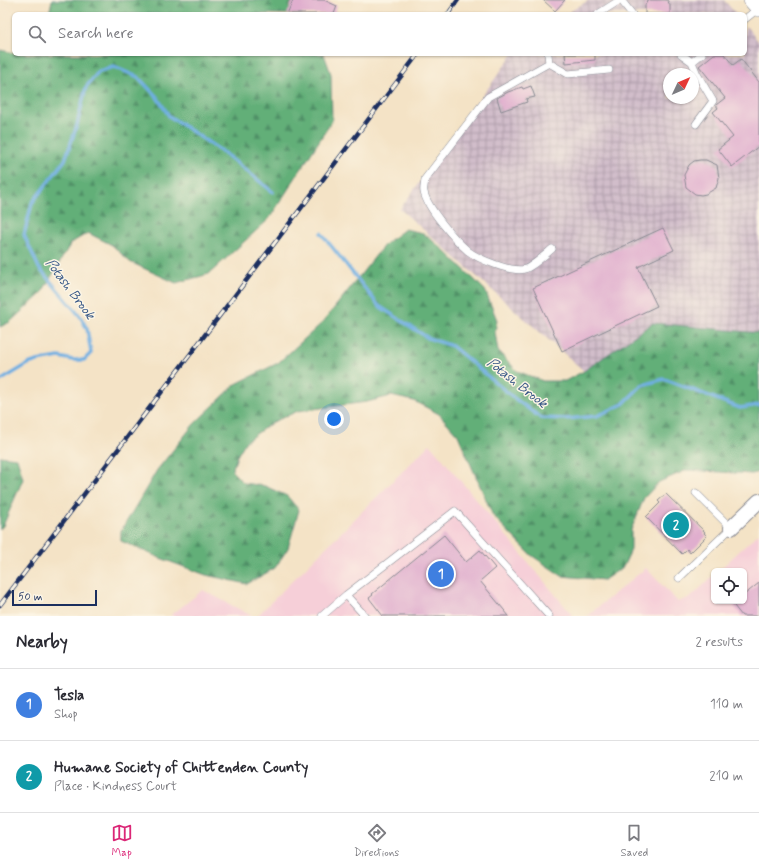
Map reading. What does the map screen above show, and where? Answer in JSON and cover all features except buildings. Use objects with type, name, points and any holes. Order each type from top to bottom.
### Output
[{"type":"street","points":[[752,0],[759,8]]},
{"type":"street","points":[[731,528],[759,501]]},
{"type":"lane","points":[[601,12],[621,0],[630,12]]},
{"type":"lane","points":[[747,17],[759,8]]},
{"type":"lane","points":[[548,56],[549,64]]},
{"type":"lane","points":[[684,56],[692,62],[697,74],[713,101],[696,124]]},
{"type":"lane","points":[[692,62],[700,56]]},
{"type":"lane","points":[[549,64],[568,74],[609,70]]},
{"type":"lane","points":[[549,64],[488,97],[425,179],[424,192],[432,209],[449,232],[468,252],[492,264],[513,270],[526,269],[552,249]]},
{"type":"lane","points":[[679,578],[731,528],[696,493]]},
{"type":"lane","points":[[322,616],[346,595],[455,511],[549,616]]},
{"type":"lane","points":[[346,595],[365,616]]},
{"type":"shaded area","points":[[589,0],[724,0],[734,12],[569,12]]},
{"type":"shaded area","points":[[747,27],[759,42],[759,333],[653,323],[584,371],[400,209],[512,56],[747,56]]},
{"type":"shaded area","points":[[430,444],[573,616],[257,616]]},
{"type":"shaded area","points":[[759,533],[759,616],[587,616],[646,568],[678,602],[691,597],[711,578],[711,604],[747,604],[747,568],[721,568]]},
{"type":"shaded area","points":[[203,590],[252,616],[170,616]]},
{"type":"green space","points":[[52,0],[291,0],[300,12],[49,12]]},
{"type":"green space","points":[[0,50],[12,53],[12,56],[325,56],[331,74],[332,121],[269,219],[209,274],[176,283],[130,262],[112,245],[88,233],[71,243],[41,294],[10,322],[0,327]]},
{"type":"green space","points":[[405,229],[423,233],[445,251],[485,290],[497,320],[495,332],[498,351],[517,371],[543,381],[565,381],[584,371],[653,323],[759,333],[759,472],[752,474],[687,470],[659,482],[644,498],[631,530],[631,550],[623,567],[604,580],[562,576],[531,555],[493,516],[458,435],[439,414],[414,401],[391,396],[367,402],[298,411],[273,422],[246,441],[237,456],[232,471],[244,483],[265,486],[287,496],[299,510],[288,548],[275,568],[247,584],[206,575],[160,558],[121,541],[121,531],[157,470],[194,424],[236,384],[278,363],[323,322],[385,244]]},
{"type":"green space","points":[[0,456],[17,458],[23,479],[3,526],[0,529]]},
{"type":"waterway","name":"Potash Brook","points":[[0,381],[28,364],[37,361],[59,357],[73,360],[84,360],[91,353],[87,329],[80,316],[39,268],[24,235],[32,203],[65,160],[77,125],[86,87],[99,71],[114,67],[138,77],[157,97],[169,116],[224,153],[273,192]]},
{"type":"waterway","name":"Potash Brook","points":[[321,233],[379,306],[428,338],[452,346],[514,398],[541,418],[566,419],[597,416],[623,404],[642,385],[664,379],[740,408],[759,405]]},
{"type":"railway","points":[[449,12],[458,0]]},
{"type":"railway","points":[[0,605],[416,56]]},
{"type":"place","name":"Humane Society of Chittenden County","points":[[676,525]]},
{"type":"place","name":"Tesla","points":[[441,574]]}]
